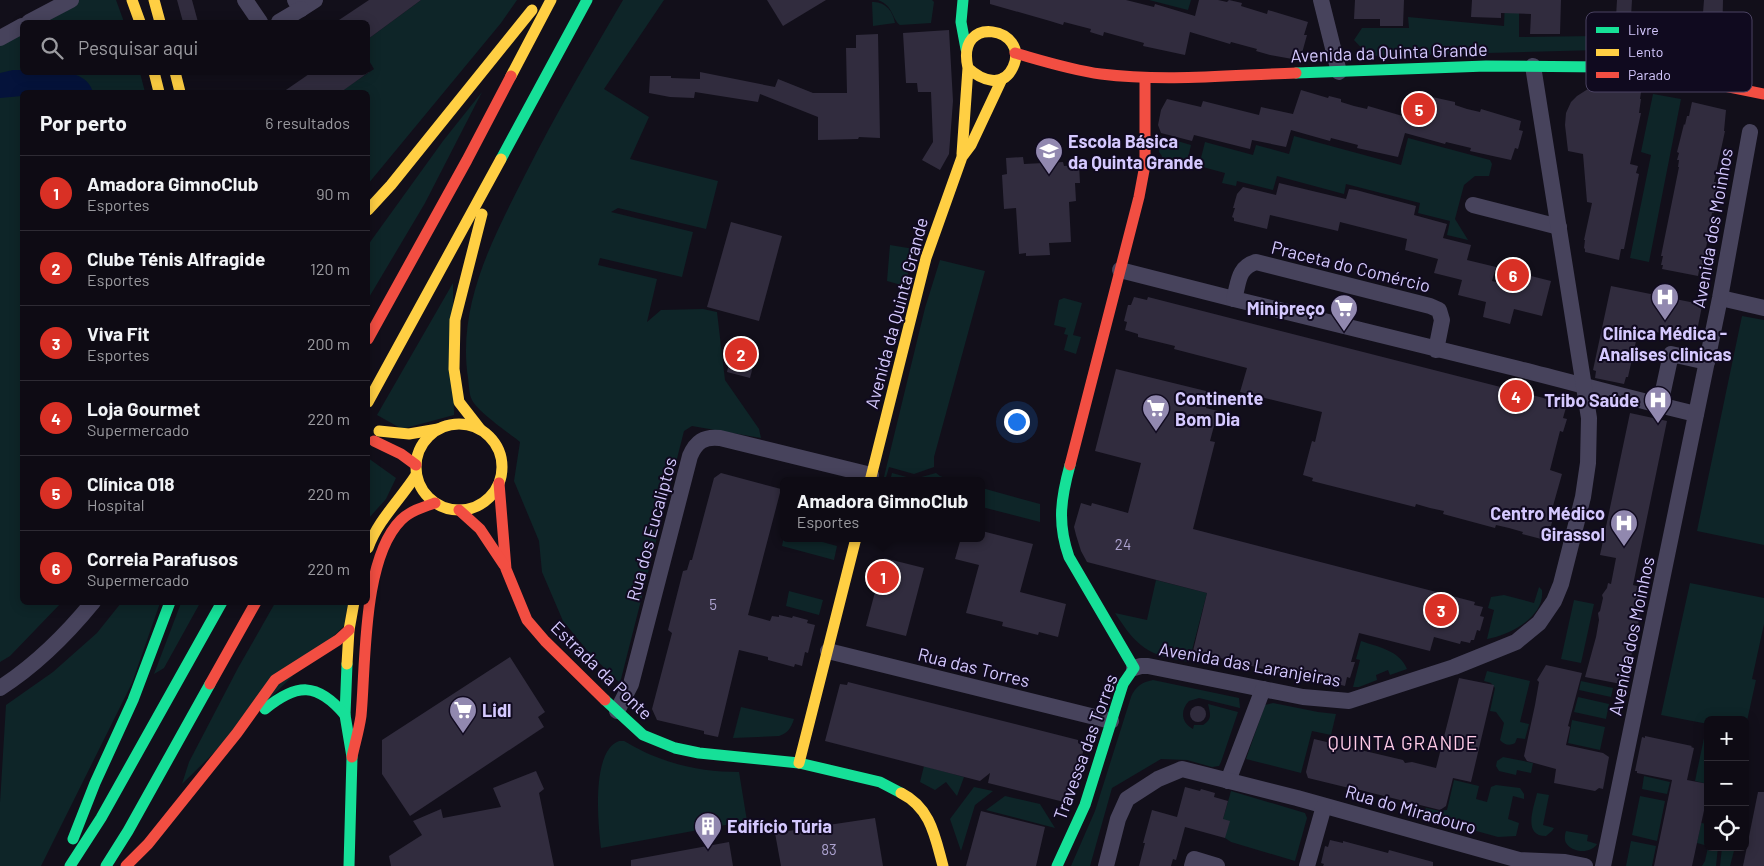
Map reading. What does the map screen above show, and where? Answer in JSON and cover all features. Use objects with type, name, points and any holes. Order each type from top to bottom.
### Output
[{"type":"main road","points":[[132,0],[139,20]]},
{"type":"main road","points":[[154,0],[159,20]]},
{"type":"main road","points":[[370,208],[540,0]]},
{"type":"main road","points":[[370,335],[467,160],[551,0]]},
{"type":"main road","points":[[370,398],[587,0]]},
{"type":"main road","name":"Avenida da Quinta Grande","points":[[962,157],[968,68],[965,59],[966,49],[961,22],[963,0]]},
{"type":"main road","points":[[967,0],[989,31]]},
{"type":"main road","points":[[966,49],[970,40],[978,34],[989,31],[1006,36],[1012,44],[1015,53]]},
{"type":"main road","name":"Avenida da Quinta Grande","points":[[871,477],[929,245],[962,157],[971,145],[1002,79],[1010,72],[1014,63],[1015,53],[1067,68],[1100,74],[1145,78],[1486,66],[1586,67]]},
{"type":"main road","points":[[968,68],[974,76],[983,81],[993,82],[1002,79]]},
{"type":"main road","points":[[155,75],[158,90]]},
{"type":"main road","points":[[176,75],[180,90]]},
{"type":"main road","name":"Avenida das Laranjeiras","points":[[1134,668],[1069,556],[1063,542],[1060,512],[1064,486],[1145,165],[1145,78]]},
{"type":"main road","points":[[480,429],[466,424],[452,424],[414,436],[376,436],[402,454],[416,470],[423,491],[435,503],[447,509],[472,508],[483,503],[493,494],[499,483],[502,471],[501,458],[494,442],[480,429],[459,402],[454,382],[455,320],[492,173]]},
{"type":"main road","points":[[370,220],[391,184]]},
{"type":"main road","points":[[370,542],[374,530],[407,490],[416,470],[419,450],[427,438],[438,429]]},
{"type":"main road","name":"Estrada da Ponte","points":[[499,483],[506,569]]},
{"type":"main road","points":[[370,594],[383,553],[393,531],[401,520],[410,513],[435,503]]},
{"type":"main road","name":"Estrada da Ponte","points":[[459,510],[480,529],[506,569],[519,602],[534,629],[643,735],[660,743],[699,753],[799,763]]},
{"type":"main road","points":[[855,542],[799,763],[880,782],[913,799],[931,824],[943,866]]},
{"type":"main road","points":[[62,866],[95,783],[133,700],[169,605]]},
{"type":"main road","points":[[70,866],[101,818],[220,605]]},
{"type":"main road","points":[[106,866],[128,831],[254,605]]},
{"type":"main road","points":[[352,757],[345,715],[349,630],[353,605]]},
{"type":"main road","points":[[126,866],[148,844],[237,733],[275,680],[338,640],[349,630],[365,605]]},
{"type":"main road","points":[[349,866],[352,757],[361,714],[368,605]]},
{"type":"main road","name":"Travessa das Torres","points":[[1057,866],[1085,805],[1123,684],[1134,668]]},
{"type":"main road","points":[[237,733],[281,696],[295,690],[320,692],[335,703],[345,715]]},
{"type":"street","points":[[33,20],[71,0]]},
{"type":"street","points":[[245,0],[259,20]]},
{"type":"street","points":[[281,20],[298,4],[315,0]]},
{"type":"street","points":[[1321,0],[1338,72]]},
{"type":"street","points":[[0,38],[20,27]]},
{"type":"street","name":"Avenida das Laranjeiras","points":[[1134,668],[1148,666],[1303,697],[1351,700],[1454,666],[1516,642],[1539,623],[1554,601],[1561,584],[1583,497],[1588,463],[1589,418],[1533,66]]},
{"type":"street","name":"Avenida dos Moinhos","points":[[1603,866],[1707,362],[1750,132]]},
{"type":"street","points":[[1473,205],[1559,227]]},
{"type":"street","name":"Praceta do Comércio","points":[[1234,299],[1242,271],[1247,265],[1256,262],[1430,306],[1439,310],[1442,320],[1436,350]]},
{"type":"street","points":[[1120,270],[1696,414]]},
{"type":"street","points":[[1725,299],[1764,308]]},
{"type":"street","points":[[1660,405],[1671,354],[1707,362]]},
{"type":"street","name":"Rua dos Eucaliptos","points":[[617,711],[631,684],[690,456],[698,443],[710,437],[720,438],[867,477]]},
{"type":"street","points":[[0,688],[24,673],[74,626],[91,605]]},
{"type":"street","name":"Rua das Torres","points":[[828,651],[1111,721]]},
{"type":"street","points":[[1228,781],[1263,689]]},
{"type":"street","name":"Rua do Miradouro","points":[[1106,866],[1118,819],[1127,799],[1158,779],[1182,769],[1518,860],[1565,862],[1585,866]]},
{"type":"street","points":[[1307,866],[1324,806]]},
{"type":"street","points":[[1192,866],[1194,860],[1217,866]]},
{"type":"green space","points":[[78,0],[116,0],[123,20],[39,20]]},
{"type":"green space","points":[[421,0],[517,0],[501,23],[370,182],[370,90],[343,90],[365,75],[370,75],[370,72],[374,69],[370,62],[370,38]]},
{"type":"green space","points":[[623,0],[664,0],[604,89],[649,117],[630,159],[718,181],[706,229],[618,208],[611,212],[693,232],[682,277],[600,258],[598,265],[657,279],[647,322],[661,310],[703,309],[717,312],[725,380],[759,429],[761,438],[692,426],[684,431],[620,683],[591,655],[563,621],[542,572],[539,541],[514,481],[520,442],[487,416],[472,400],[469,389],[466,351],[468,324],[473,298],[480,273],[501,223],[548,130]]},
{"type":"green space","points":[[878,0],[932,0],[934,2],[931,23],[900,25],[887,5]]},
{"type":"green space","points":[[1149,0],[1191,0],[1188,10]]},
{"type":"green space","points":[[1505,0],[1519,0],[1519,37],[1586,36],[1586,50],[1369,56],[1354,40],[1362,28],[1409,28],[1408,17],[1504,26]]},
{"type":"green space","points":[[872,2],[881,3],[888,8],[895,23],[873,26]]},
{"type":"green space","points":[[20,30],[20,75],[141,75],[144,90],[20,90],[20,605],[59,605],[10,656],[0,662],[0,41]]},
{"type":"green space","points":[[482,92],[425,203],[370,296],[370,242],[443,141]]},
{"type":"green space","points":[[1653,94],[1681,99],[1649,262],[1630,258],[1651,155],[1641,152]]},
{"type":"green space","points":[[1160,136],[1191,145],[1186,167],[1161,161],[1162,156],[1159,152]]},
{"type":"green space","points":[[1294,136],[1401,165],[1408,138],[1490,160],[1492,164],[1489,176],[1475,176],[1464,185],[1455,219],[1468,240],[1447,235],[1450,221],[1418,213],[1420,203],[1346,184],[1344,194],[1277,176],[1273,190],[1237,181],[1236,186],[1222,183],[1225,173],[1199,166],[1205,142],[1253,155],[1256,145],[1289,154]]},
{"type":"green space","points":[[890,245],[914,249],[905,286],[887,281]]},
{"type":"green space","points":[[940,260],[985,271],[934,457],[934,467],[914,474],[889,467],[886,477],[884,477],[925,308]]},
{"type":"green space","points":[[453,283],[454,415],[402,429],[377,415]]},
{"type":"green space","points":[[1064,298],[1082,303],[1073,335],[1081,337],[1076,354],[1064,350],[1068,335],[1064,334],[1066,328],[1054,325],[1059,300]]},
{"type":"green space","points":[[1742,316],[1764,320],[1764,545],[1697,531]]},
{"type":"green space","points":[[370,459],[396,478],[386,499],[370,517]]},
{"type":"green space","points":[[892,473],[907,477],[891,477]]},
{"type":"green space","points":[[936,473],[943,477],[921,477]]},
{"type":"green space","points":[[985,489],[1040,504],[1040,522],[985,508]]},
{"type":"green space","points":[[783,542],[822,542],[837,546],[834,560],[782,546]]},
{"type":"green space","points":[[1156,580],[1207,593],[1189,662],[1163,657],[1145,648],[1130,634],[1115,613],[1147,620]]},
{"type":"green space","points":[[1690,583],[1764,598],[1764,624],[1752,679],[1756,680],[1748,716],[1704,716],[1704,723],[1661,715]]},
{"type":"green space","points":[[1539,587],[1542,590],[1541,600],[1532,616],[1515,629],[1487,639],[1494,610],[1488,608],[1491,597],[1504,595],[1534,603]]},
{"type":"green space","points":[[789,591],[823,600],[819,615],[786,606]]},
{"type":"green space","points":[[1574,600],[1594,604],[1581,663],[1561,659]]},
{"type":"green space","points":[[119,605],[159,605],[132,683],[41,866],[0,866],[0,803],[6,705],[53,672],[97,633]]},
{"type":"green space","points":[[180,605],[199,605],[164,668],[154,674]]},
{"type":"green space","points":[[274,605],[348,605],[344,626],[182,784],[189,762],[238,668]]},
{"type":"green space","points":[[1361,641],[1393,653],[1399,657],[1407,669],[1390,675],[1388,670],[1376,675],[1377,680],[1359,687],[1353,687],[1360,660],[1356,659]]},
{"type":"green space","points":[[1487,671],[1530,681],[1520,722],[1529,724],[1525,739],[1517,738],[1515,743],[1509,745],[1500,740],[1504,723],[1496,712],[1490,711],[1495,688],[1491,683],[1484,681]]},
{"type":"green space","points":[[1153,680],[1239,698],[1240,708],[1199,698],[1189,701],[1184,708],[1184,720],[1193,729],[1194,725],[1203,725],[1208,720],[1210,716],[1208,704],[1238,712],[1221,762],[1219,766],[1212,767],[1187,760],[1161,759],[1112,788],[1090,866],[1071,866],[1095,811],[1131,697],[1139,686]]},
{"type":"green space","points":[[1581,681],[1613,688],[1611,697],[1579,690]]},
{"type":"green space","points":[[1578,697],[1609,704],[1606,719],[1574,712]]},
{"type":"green space","points":[[1273,703],[1336,714],[1331,735],[1312,731],[1301,773],[1246,759],[1265,705]]},
{"type":"green space","points":[[741,707],[794,719],[789,730],[779,736],[733,738]]},
{"type":"green space","points":[[1572,720],[1605,727],[1600,750],[1568,743]]},
{"type":"green space","points":[[1704,738],[1704,783],[1695,781]]},
{"type":"green space","points":[[619,741],[624,741],[650,754],[689,767],[739,772],[747,821],[601,848],[598,806],[600,773],[610,747]]},
{"type":"green space","points":[[1503,757],[1533,763],[1531,773],[1517,770],[1516,775],[1499,771],[1496,766],[1497,761]]},
{"type":"green space","points":[[924,766],[964,777],[957,796],[946,782],[935,790],[920,782]]},
{"type":"green space","points":[[1644,776],[1670,782],[1667,794],[1642,789]]},
{"type":"green space","points":[[1454,780],[1479,786],[1476,799],[1487,802],[1491,787],[1496,785],[1520,788],[1524,794],[1524,799],[1513,796],[1508,819],[1519,823],[1516,836],[1498,837],[1444,822],[1444,818],[1424,813],[1426,808],[1440,811],[1447,810]]},
{"type":"green space","points":[[974,787],[993,791],[975,805],[961,851],[950,819]]},
{"type":"green space","points":[[1231,791],[1305,813],[1307,818],[1295,861],[1231,842],[1225,838],[1223,819]]},
{"type":"green space","points":[[1537,793],[1549,795],[1543,825],[1554,828],[1546,836],[1539,835],[1532,826],[1532,813]]},
{"type":"green space","points":[[1005,796],[1040,804],[1055,828],[986,810]]},
{"type":"green space","points":[[1640,796],[1665,801],[1657,841],[1632,835]]},
{"type":"green space","points":[[1701,823],[1704,823],[1704,845],[1697,843]]},
{"type":"green space","points":[[1566,831],[1588,835],[1587,841],[1597,844],[1586,851],[1573,849],[1565,841]]},
{"type":"green space","points":[[1631,841],[1656,846],[1652,866],[1626,866]]},
{"type":"green space","points":[[1707,851],[1718,851],[1716,866],[1702,866]]},
{"type":"green space","points":[[1722,851],[1734,851],[1730,866],[1720,866]]},
{"type":"water","points":[[20,70],[20,75],[76,75],[89,83],[92,90],[20,90],[20,96],[0,98],[0,73]]},
{"type":"building","points":[[177,0],[192,0],[197,20],[182,20]]},
{"type":"building","points":[[369,0],[421,0],[370,38],[370,20],[339,20]]},
{"type":"building","points":[[767,0],[826,0],[783,26]]},
{"type":"building","points":[[990,0],[1126,0],[1154,7],[1155,4],[1195,16],[1199,0],[1227,2],[1229,0],[1242,3],[1241,6],[1267,14],[1268,10],[1308,22],[1304,35],[1307,35],[1298,60],[1270,55],[1256,51],[1257,49],[1231,42],[1230,44],[1190,32],[1185,55],[1143,46],[1144,43],[1104,32],[1103,36],[1090,32],[1091,29],[1064,22],[1063,25],[990,4]]},
{"type":"building","points":[[1355,0],[1404,0],[1403,26],[1380,26],[1380,19],[1354,19]]},
{"type":"building","points":[[1472,0],[1561,0],[1560,34],[1530,34],[1531,14],[1501,13],[1501,18],[1471,17]]},
{"type":"building","points":[[1617,0],[1632,0],[1631,12],[1616,12]]},
{"type":"building","points":[[1704,0],[1723,0],[1723,12],[1703,12]]},
{"type":"building","points":[[949,30],[953,101],[949,154],[940,170],[922,160],[933,142],[931,92],[918,92],[917,83],[906,83],[903,33]]},
{"type":"building","points":[[878,34],[880,138],[859,137],[858,139],[818,140],[818,117],[760,94],[758,102],[695,92],[694,98],[670,97],[649,93],[650,76],[700,79],[700,72],[775,87],[778,79],[813,93],[847,93],[846,48],[856,48],[856,35]]},
{"type":"building","points":[[308,75],[365,75],[344,90],[286,90]]},
{"type":"building","points":[[1301,90],[1328,98],[1329,96],[1341,99],[1341,102],[1354,106],[1367,109],[1368,106],[1406,117],[1414,93],[1455,102],[1455,105],[1467,109],[1480,112],[1481,109],[1521,121],[1519,130],[1523,131],[1518,149],[1515,148],[1511,160],[1470,151],[1471,148],[1446,142],[1445,144],[1405,133],[1398,157],[1357,148],[1358,145],[1331,138],[1330,141],[1291,130],[1286,147],[1252,140],[1250,149],[1194,135],[1192,141],[1161,133],[1158,125],[1161,110],[1167,99],[1201,107],[1203,101],[1259,115],[1261,107],[1293,114]]},
{"type":"building","points":[[1586,90],[1586,92],[1641,92],[1639,113],[1641,113],[1630,164],[1638,166],[1636,173],[1639,174],[1624,249],[1621,249],[1619,260],[1585,252],[1584,240],[1592,203],[1587,202],[1583,154],[1568,151],[1565,125],[1566,113],[1571,102]]},
{"type":"building","points":[[1692,102],[1726,110],[1725,131],[1714,182],[1717,182],[1716,190],[1718,190],[1703,266],[1700,265],[1698,276],[1662,269],[1663,265],[1661,265],[1663,256],[1661,256],[1679,167],[1679,160],[1677,160],[1679,153],[1677,152]]},
{"type":"building","points":[[1023,157],[1024,164],[1063,162],[1064,166],[1079,165],[1080,183],[1075,183],[1076,201],[1069,202],[1071,242],[1049,243],[1050,255],[1026,256],[1026,253],[1019,254],[1016,208],[1004,209],[1002,175],[1007,174],[1006,158]]},
{"type":"building","points":[[1279,183],[1346,199],[1349,189],[1356,190],[1416,206],[1414,215],[1447,224],[1443,238],[1471,245],[1467,260],[1496,267],[1492,281],[1520,288],[1523,274],[1551,281],[1542,316],[1514,309],[1510,324],[1483,317],[1486,302],[1458,295],[1462,280],[1434,273],[1438,259],[1405,250],[1407,239],[1340,222],[1338,231],[1270,215],[1267,229],[1234,221],[1232,217],[1235,208],[1233,208],[1237,194],[1243,187],[1276,195]]},
{"type":"building","points":[[731,222],[782,236],[759,321],[707,307]]},
{"type":"building","points":[[1611,286],[1700,304],[1702,306],[1695,341],[1639,328],[1628,377],[1626,377],[1624,384],[1595,378],[1596,371],[1593,370]]},
{"type":"building","points":[[1134,297],[1147,300],[1148,297],[1567,404],[1563,418],[1567,419],[1563,432],[1560,431],[1550,470],[1562,474],[1551,513],[1554,514],[1551,526],[1548,526],[1545,540],[1522,534],[1523,532],[1509,528],[1496,525],[1495,528],[1443,514],[1444,511],[1416,504],[1415,507],[1312,481],[1313,478],[1303,475],[1312,441],[1315,442],[1322,412],[1240,392],[1247,368],[1174,349],[1175,346],[1138,337],[1138,334],[1125,330],[1127,322],[1124,321],[1128,305],[1131,305]]},
{"type":"building","points":[[734,341],[758,347],[750,378],[727,372]]},
{"type":"building","points":[[1116,369],[1210,392],[1206,408],[1218,411],[1210,441],[1215,442],[1193,529],[1475,602],[1474,605],[1483,607],[1480,616],[1484,617],[1480,631],[1477,630],[1474,640],[1471,640],[1470,643],[1461,641],[1460,644],[1434,637],[1430,651],[1359,633],[1351,662],[1355,662],[1350,678],[1347,677],[1345,686],[1330,682],[1329,685],[1313,681],[1314,678],[1289,671],[1287,675],[1193,651],[1207,593],[1087,562],[1076,535],[1074,527],[1081,503],[1091,506],[1092,503],[1128,513],[1141,463],[1095,451]]},
{"type":"building","points":[[1630,413],[1667,421],[1633,585],[1644,590],[1644,596],[1627,676],[1625,682],[1622,681],[1621,684],[1585,677],[1596,637],[1602,595],[1608,583],[1611,584],[1616,558],[1600,555]]},
{"type":"building","points":[[721,473],[780,489],[748,615],[770,621],[772,616],[779,617],[779,615],[792,618],[793,616],[808,620],[807,623],[815,625],[808,653],[805,652],[802,666],[795,664],[794,667],[768,660],[768,657],[739,650],[718,737],[704,734],[704,731],[657,720],[652,709],[672,633],[668,630],[683,571],[687,570],[690,560],[692,560],[714,478]]},
{"type":"building","points":[[985,532],[1033,544],[1020,592],[1066,604],[1058,637],[1039,632],[1038,635],[1002,626],[1003,622],[966,613],[979,565],[955,559],[960,542],[985,542]]},
{"type":"building","points":[[884,558],[924,568],[906,636],[866,626]]},
{"type":"building","name":"Lidl","points":[[510,657],[545,712],[538,717],[544,727],[410,816],[382,774],[382,740]]},
{"type":"building","points":[[1546,665],[1582,673],[1568,726],[1570,727],[1566,745],[1603,753],[1609,757],[1603,789],[1599,788],[1595,791],[1554,783],[1556,769],[1527,761],[1524,756],[1539,682],[1537,680]]},
{"type":"building","points":[[1459,678],[1494,685],[1471,782],[1453,778],[1446,806],[1440,810],[1356,789],[1352,786],[1349,788],[1308,778],[1306,772],[1314,739],[1403,760],[1405,763],[1412,762],[1436,768]]},
{"type":"building","points":[[848,682],[1078,740],[1078,743],[1085,745],[1068,803],[988,783],[990,773],[980,781],[825,741],[840,684],[847,685]]},
{"type":"building","points":[[1198,706],[1204,708],[1206,714],[1204,720],[1198,722],[1192,720],[1190,714],[1192,708]]},
{"type":"building","points":[[1645,736],[1694,748],[1687,780],[1704,783],[1704,810],[1692,866],[1654,866],[1672,780],[1635,771],[1642,737],[1645,738]]},
{"type":"building","points":[[536,771],[544,789],[539,793],[554,866],[391,866],[389,856],[422,835],[413,821],[441,809],[443,818],[501,807],[493,788]]},
{"type":"building","points":[[1185,787],[1215,793],[1214,797],[1228,801],[1223,819],[1230,821],[1225,838],[1185,827],[1176,860],[1173,859],[1171,866],[1139,866],[1152,810],[1177,817]]},
{"type":"building","points":[[1758,792],[1764,792],[1764,866],[1743,866],[1746,851],[1749,851],[1749,836]]},
{"type":"building","points":[[981,811],[1045,827],[1036,866],[966,866]]},
{"type":"building","points":[[875,818],[883,866],[781,866],[775,833]]},
{"type":"building","points":[[1330,840],[1343,843],[1343,841],[1388,853],[1389,850],[1433,862],[1433,866],[1323,866],[1324,864],[1321,863],[1325,846],[1328,847]]},
{"type":"building","name":"Edifício Túria","points":[[729,842],[733,866],[631,866],[631,860]]},
{"type":"traffic: fast","points":[[501,159],[587,0]]},
{"type":"traffic: fast","points":[[963,0],[961,22],[966,49]]},
{"type":"traffic: fast","points":[[1296,73],[1486,66],[1586,67]]},
{"type":"traffic: fast","points":[[1057,866],[1085,805],[1123,684],[1134,668],[1069,557],[1065,545],[1062,511],[1064,489],[1070,465]]},
{"type":"traffic: fast","points":[[73,839],[95,783],[133,700],[169,605]]},
{"type":"traffic: fast","points":[[70,866],[101,818],[220,605]]},
{"type":"traffic: fast","points":[[347,664],[345,715],[352,757],[349,866]]},
{"type":"traffic: fast","points":[[106,866],[128,831],[210,684]]},
{"type":"traffic: fast","points":[[265,709],[287,694],[306,690],[325,696],[345,715]]},
{"type":"traffic: fast","points":[[605,700],[643,735],[675,748],[699,753],[799,763],[880,782],[901,793]]},
{"type":"traffic: slow","points":[[132,0],[139,20]]},
{"type":"traffic: slow","points":[[154,0],[159,20]]},
{"type":"traffic: slow","points":[[511,76],[551,0]]},
{"type":"traffic: slow","points":[[370,208],[391,185],[532,10]]},
{"type":"traffic: slow","points":[[962,154],[968,68],[967,50],[972,39],[981,33],[992,32],[1003,35],[1012,43],[1016,54],[1013,67],[1004,78],[998,80],[985,79],[968,68]]},
{"type":"traffic: slow","points":[[155,75],[158,90]]},
{"type":"traffic: slow","points":[[176,75],[180,90]]},
{"type":"traffic: slow","points":[[871,477],[926,258],[962,157],[971,145],[1002,79]]},
{"type":"traffic: slow","points":[[370,398],[501,159]]},
{"type":"traffic: slow","points":[[480,429],[459,402],[454,369],[455,320],[482,214]]},
{"type":"traffic: slow","points":[[459,424],[475,427],[483,431],[495,443],[499,451],[502,467],[499,483],[495,491],[483,503],[475,507],[459,510],[443,507],[435,503],[423,491],[419,483],[416,467],[419,451],[423,443],[435,431],[443,427],[459,424]]},
{"type":"traffic: slow","points":[[379,431],[409,434],[438,429]]},
{"type":"traffic: slow","points":[[370,543],[383,519],[416,475]]},
{"type":"traffic: slow","points":[[799,763],[855,542]]},
{"type":"traffic: slow","points":[[347,664],[349,630],[353,605]]},
{"type":"traffic: slow","points":[[901,793],[911,799],[925,815],[934,834],[943,866]]},
{"type":"traffic: jam","points":[[1015,53],[1079,70],[1149,78],[1296,73]]},
{"type":"traffic: jam","points":[[370,335],[511,76]]},
{"type":"traffic: jam","points":[[1070,465],[1139,197],[1145,165],[1145,78]]},
{"type":"traffic: jam","points":[[1752,92],[1764,94]]},
{"type":"traffic: jam","points":[[374,441],[401,454],[416,465]]},
{"type":"traffic: jam","points":[[499,483],[506,569],[527,620],[545,641],[605,700]]},
{"type":"traffic: jam","points":[[370,602],[379,560],[388,537],[405,517],[435,503]]},
{"type":"traffic: jam","points":[[459,510],[480,529],[504,565]]},
{"type":"traffic: jam","points":[[210,684],[254,605]]},
{"type":"traffic: jam","points":[[352,757],[361,716],[369,605]]},
{"type":"traffic: jam","points":[[126,866],[148,844],[237,733],[275,680],[338,640],[349,630]]},
{"type":"place","name":"Clínica 018","points":[[1419,109]]},
{"type":"place","name":"Escola Básica da Quinta Grande","points":[[1049,175]]},
{"type":"place","name":"Correia Parafusos","points":[[1513,275]]},
{"type":"place","name":"Clínica Médica - Analises clinicas","points":[[1665,321]]},
{"type":"place","name":"Minipreço","points":[[1344,332]]},
{"type":"place","name":"Clube Ténis Alfragide","points":[[741,354]]},
{"type":"place","name":"Loja Gourmet","points":[[1516,396]]},
{"type":"place","name":"Tribo Saúde","points":[[1658,424]]},
{"type":"place","name":"Continente Bom Dia","points":[[1156,432]]},
{"type":"place","name":"Centro Médico Girassol","points":[[1624,547]]},
{"type":"place","name":"Amadora GimnoClub","points":[[883,577]]},
{"type":"place","name":"Viva Fit","points":[[1441,610]]},
{"type":"place","name":"Lidl","points":[[463,734]]},
{"type":"place","name":"Edifício Túria","points":[[708,850]]},
{"type":"district","name":"QUINTA GRANDE","points":[[1403,742]]}]
